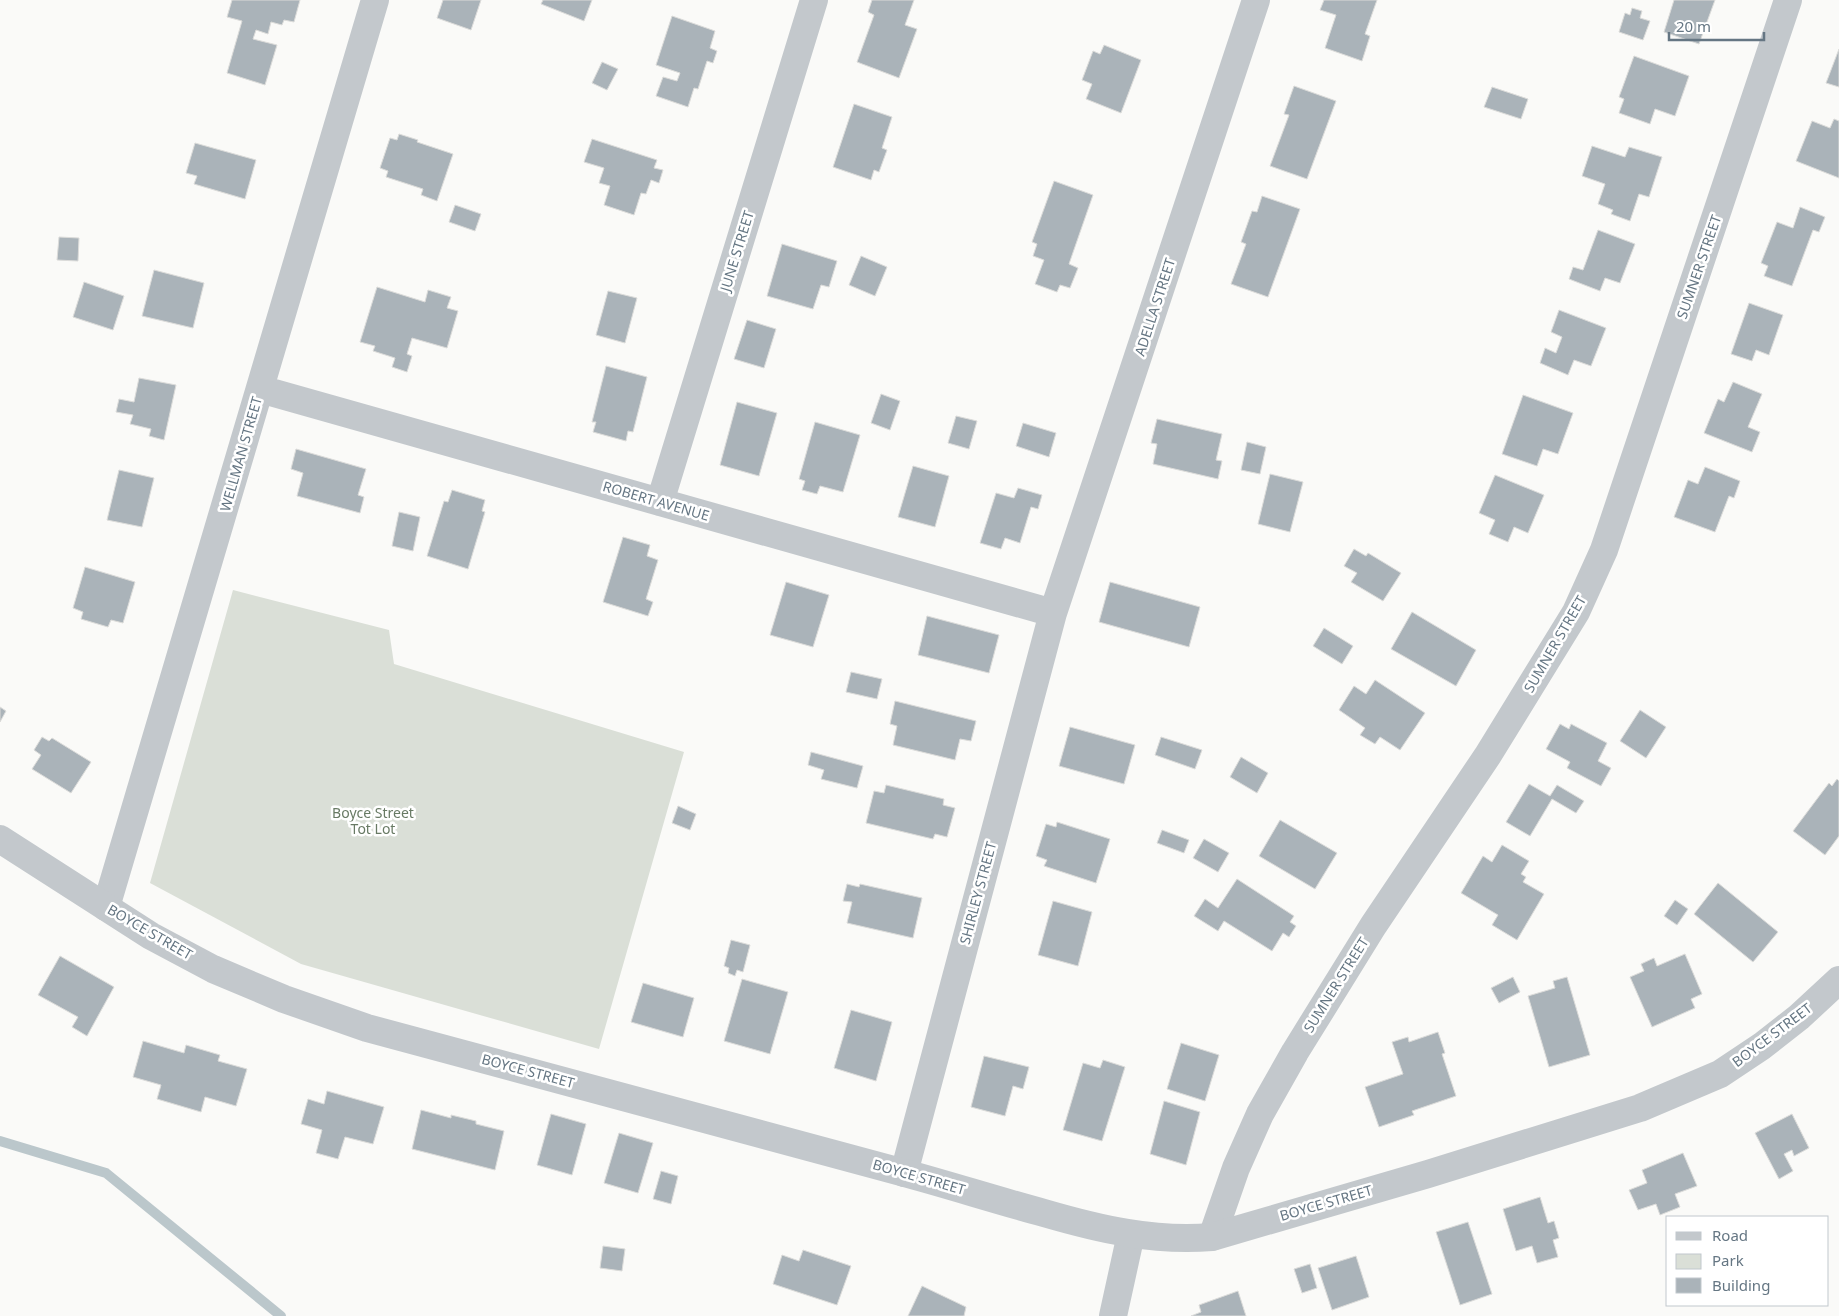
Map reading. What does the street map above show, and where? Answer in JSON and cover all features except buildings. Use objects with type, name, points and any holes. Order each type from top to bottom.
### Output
[{"type":"street","name":"WELLMAN STREET","points":[[106,907],[375,0]]},
{"type":"street","name":"JUNE STREET","points":[[660,502],[814,0]]},
{"type":"street","name":"ADELLA STREET","points":[[1053,614],[1256,0]]},
{"type":"street","name":"SUMNER STREET","points":[[1212,1237],[1236,1168],[1260,1114],[1294,1052],[1373,926],[1488,755],[1576,612],[1604,550],[1788,0]]},
{"type":"street","name":"ROBERT AVENUE","points":[[260,389],[1053,614]]},
{"type":"street","name":"SHIRLEY STREET","points":[[904,1172],[1053,614]]},
{"type":"street","name":"BOYCE STREET","points":[[0,839],[151,936],[213,969],[284,1000],[367,1028],[904,1172],[1077,1222],[1131,1234],[1162,1238],[1212,1237],[1428,1174],[1640,1108],[1720,1074],[1770,1040],[1799,1017],[1839,980]]},
{"type":"street","points":[[1114,1316],[1131,1234]]},
{"type":"green space","name":"Boyce Street Tot Lot","points":[[233,590],[389,630],[394,664],[684,752],[599,1049],[301,964],[150,883]]},
{"type":"waterway","points":[[0,1141],[106,1173],[281,1316]]}]
